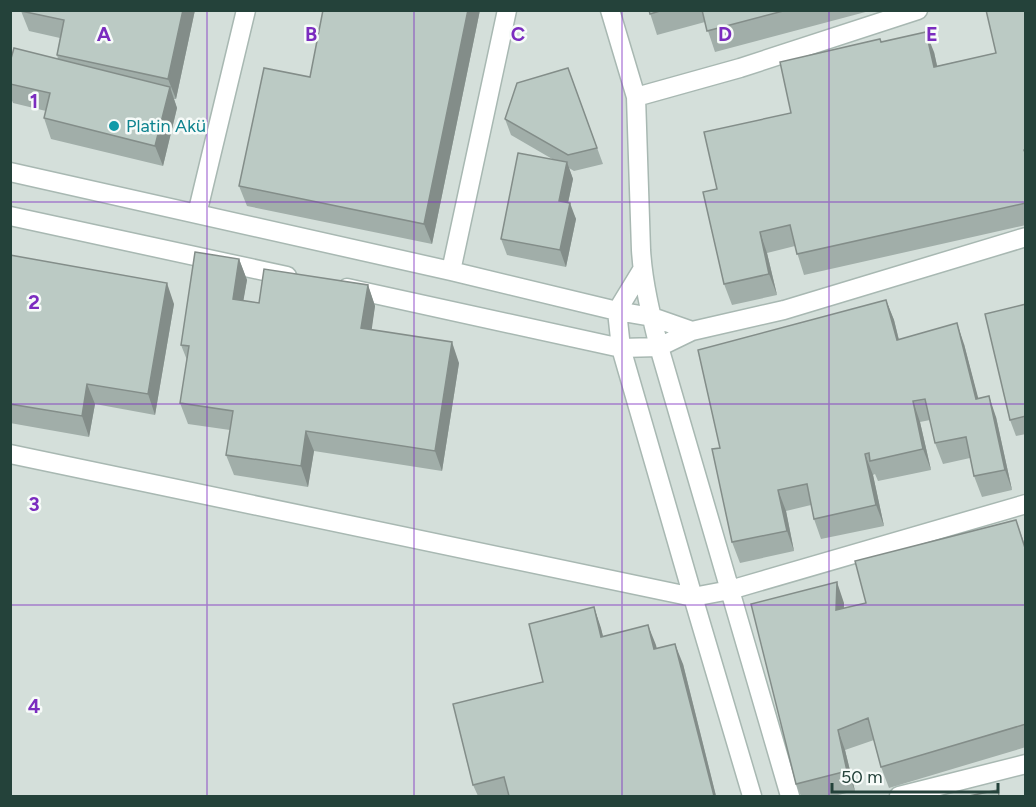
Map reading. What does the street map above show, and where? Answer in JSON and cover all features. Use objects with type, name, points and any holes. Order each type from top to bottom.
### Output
[{"type":"street","points":[[197,214],[246,10]]},
{"type":"street","points":[[451,271],[507,10]]},
{"type":"street","points":[[610,10],[636,97],[642,270],[652,317],[790,796]]},
{"type":"street","points":[[636,97],[740,68],[918,10]]},
{"type":"street","points":[[10,172],[451,271],[617,311],[652,317],[692,331]]},
{"type":"street","points":[[10,216],[299,278]]},
{"type":"street","points":[[333,285],[621,348],[659,347],[692,331],[784,310],[1026,237]]},
{"type":"street","points":[[642,270],[617,311],[621,348],[752,796]]},
{"type":"street","points":[[10,454],[693,597],[730,590],[1026,504]]},
{"type":"street","points":[[899,796],[1026,764]]},
{"type":"shaded area","points":[[11,11],[1025,11],[1025,796],[11,796]]},
{"type":"building","points":[[183,10],[168,79],[57,55],[64,20],[21,11]]},
{"type":"building","points":[[323,10],[468,10],[424,224],[239,186],[264,68],[310,77]]},
{"type":"building","points":[[649,10],[663,10],[650,14]]},
{"type":"building","points":[[702,10],[787,10],[707,31]]},
{"type":"building","points":[[986,10],[1026,10],[1026,149],[1024,150],[1026,155],[1026,203],[797,254],[790,225],[760,232],[769,274],[724,284],[703,192],[717,189],[704,132],[791,113],[780,62],[880,39],[881,42],[926,32],[934,67],[996,53]]},
{"type":"building","name":"Platin Akü","points":[[14,48],[170,87],[155,146],[44,118],[50,93],[10,84],[10,62]]},
{"type":"building","points":[[568,68],[597,148],[568,155],[505,119],[517,83]]},
{"type":"building","points":[[518,153],[567,162],[559,201],[570,203],[560,250],[501,239]]},
{"type":"building","points":[[195,252],[239,259],[233,299],[259,303],[264,269],[368,285],[361,328],[452,342],[435,451],[306,431],[301,466],[226,455],[233,411],[180,403],[189,346],[181,345]]},
{"type":"building","points":[[10,255],[167,283],[148,394],[87,384],[82,416],[10,404]]},
{"type":"building","points":[[886,300],[897,340],[957,323],[976,399],[989,396],[1005,470],[974,476],[966,437],[935,443],[925,399],[913,401],[923,449],[870,461],[869,453],[865,454],[876,505],[814,519],[807,484],[778,490],[787,531],[732,542],[712,449],[720,448],[698,350]]},
{"type":"building","points":[[1026,304],[1026,416],[1010,420],[985,314]]},
{"type":"building","points":[[1016,520],[1026,551],[1026,724],[881,767],[868,718],[838,730],[847,771],[796,784],[751,604],[837,582],[836,610],[866,603],[855,561]]},
{"type":"building","points":[[594,607],[601,637],[648,625],[654,649],[675,644],[714,796],[509,796],[504,777],[473,785],[453,704],[543,682],[529,624]]},
{"type":"building","points":[[998,790],[999,796],[969,796]]},
{"type":"place","name":"Platin Akü","points":[[114,126]]}]
